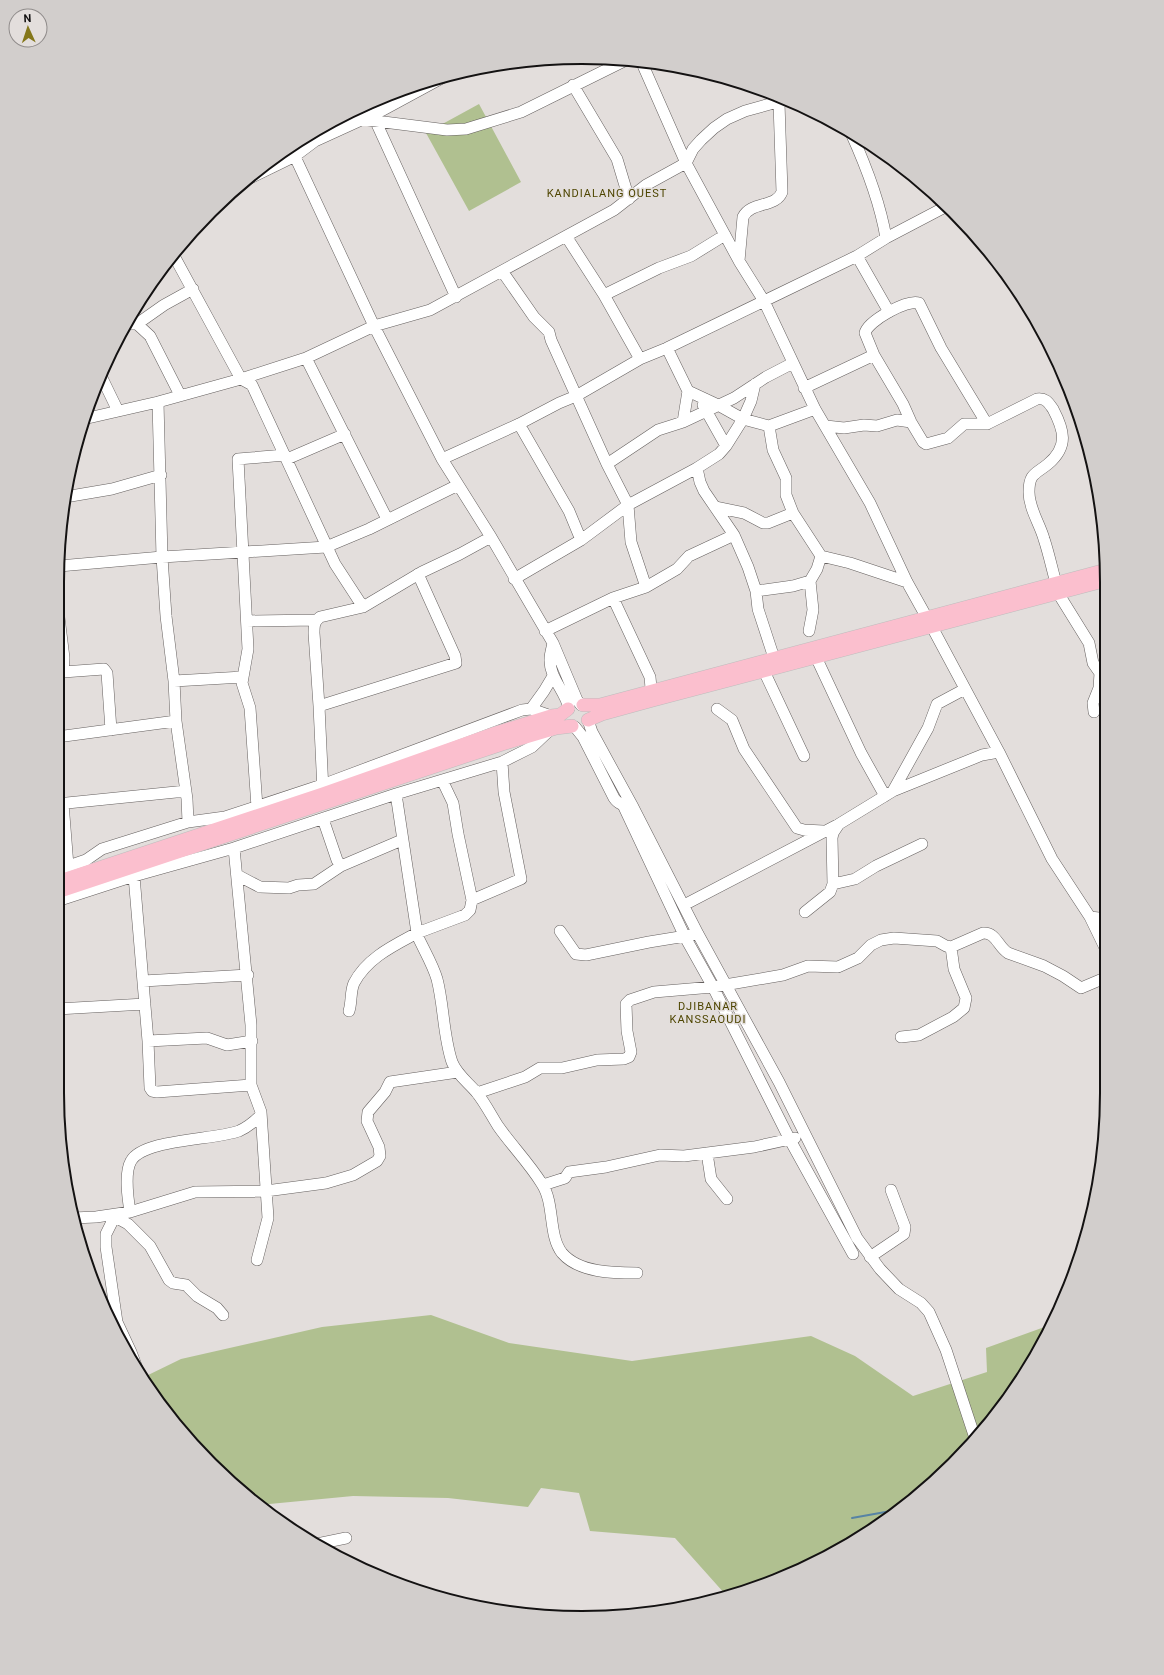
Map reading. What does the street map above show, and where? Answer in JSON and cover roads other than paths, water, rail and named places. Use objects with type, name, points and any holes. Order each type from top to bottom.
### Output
[{"type":"main road","points":[[64,880],[323,790],[499,739],[574,726],[583,726],[588,720],[652,695],[774,658],[930,622],[1057,588],[1100,572]]},
{"type":"main road","points":[[1057,588],[1100,581]]},
{"type":"main road","points":[[64,890],[499,739],[551,716],[560,715],[575,707],[600,705],[764,671],[816,658],[930,622]]},
{"type":"main road","points":[[574,726],[566,720],[566,712],[575,707],[589,712],[588,720]]},
{"type":"street","points":[[360,119],[447,130],[466,129],[521,112],[616,65]]},
{"type":"street","points":[[644,67],[686,163],[725,235],[764,301],[804,388],[870,504],[907,582],[999,752],[1052,859],[1090,917],[1100,938]]},
{"type":"street","points":[[573,85],[617,159],[629,199]]},
{"type":"street","points":[[272,167],[295,156],[315,141],[360,119],[383,110],[421,89]]},
{"type":"street","points":[[90,417],[158,402],[241,379],[306,358],[374,326],[430,310],[614,210],[646,185],[686,163],[693,149],[701,140],[727,119],[746,111],[778,102]]},
{"type":"street","points":[[740,261],[743,217],[746,212],[750,208],[776,200],[780,197],[782,192],[783,104]]},
{"type":"street","points":[[376,122],[456,297]]},
{"type":"street","points":[[855,142],[880,212],[886,238]]},
{"type":"street","points":[[293,152],[374,326],[442,459],[491,537],[553,644],[577,700],[575,707],[566,700],[553,676],[549,660],[553,644]]},
{"type":"street","points":[[442,459],[576,396],[640,359],[667,348],[856,256],[886,238],[941,209]]},
{"type":"street","points":[[604,295],[659,268],[691,256],[725,235]]},
{"type":"street","points":[[566,236],[604,295],[640,359]]},
{"type":"street","points":[[856,256],[889,312]]},
{"type":"street","points":[[176,260],[241,379],[252,385],[326,546],[335,564],[363,607]]},
{"type":"street","points":[[502,271],[534,318],[549,332],[551,340],[607,464],[628,505],[631,542],[646,587]]},
{"type":"street","points":[[133,324],[192,289]]},
{"type":"street","points":[[987,424],[941,348],[919,303],[910,302],[889,312],[866,329],[865,333],[874,356],[903,404],[911,422],[923,442],[926,444],[948,438],[964,424],[987,424],[1037,399],[1043,398],[1048,401],[1060,424],[1063,434],[1062,445],[1056,456],[1036,471],[1032,476],[1029,494],[1045,540],[1057,588],[1089,643],[1093,663],[1100,673],[1099,688],[1093,703],[1094,712]]},
{"type":"street","points":[[132,324],[150,336],[180,395]]},
{"type":"street","points":[[667,348],[693,393],[707,411],[726,446]]},
{"type":"street","points":[[804,388],[874,356]]},
{"type":"street","points":[[306,358],[387,520]]},
{"type":"street","points":[[607,464],[658,430],[683,422],[734,398],[755,384],[793,363]]},
{"type":"street","points":[[104,382],[118,411]]},
{"type":"street","points":[[514,579],[581,540],[628,505],[698,468],[719,454],[726,446],[743,419],[755,384]]},
{"type":"street","points":[[693,393],[743,419],[769,426],[815,409]]},
{"type":"street","points":[[683,422],[693,393]]},
{"type":"street","points":[[158,402],[162,557],[166,616],[174,681],[176,721],[186,791],[188,822]]},
{"type":"street","points":[[826,426],[844,428],[864,425],[877,426],[897,420],[911,422]]},
{"type":"street","points":[[519,424],[568,511],[581,540]]},
{"type":"street","points":[[769,426],[773,450],[786,478],[786,495],[793,513],[821,556],[850,563],[907,582]]},
{"type":"street","points":[[257,806],[250,708],[242,682],[248,649],[238,459],[286,457],[344,434]]},
{"type":"street","points":[[698,468],[700,482],[704,491],[734,535],[748,567],[756,591],[758,608],[774,658]]},
{"type":"street","points":[[71,496],[112,488],[161,475]]},
{"type":"street","points":[[64,566],[162,557],[326,546],[387,520],[458,485]]},
{"type":"street","points":[[715,507],[744,514],[768,524],[793,513]]},
{"type":"street","points":[[546,631],[613,598],[646,587],[674,571],[689,556],[734,535]]},
{"type":"street","points":[[247,621],[316,620],[320,617],[363,607],[418,574],[491,537]]},
{"type":"street","points":[[809,631],[813,610],[810,581],[817,569],[821,556]]},
{"type":"street","points":[[319,706],[456,663],[455,656],[418,574]]},
{"type":"street","points":[[756,591],[793,586],[810,581]]},
{"type":"street","points":[[613,598],[650,677],[652,695]]},
{"type":"street","points":[[316,620],[314,624],[314,633],[323,790]]},
{"type":"street","points":[[816,658],[861,753],[889,794]]},
{"type":"street","points":[[64,673],[104,669],[107,673],[111,730]]},
{"type":"street","points":[[764,671],[804,756]]},
{"type":"street","points":[[531,709],[553,676]]},
{"type":"street","points":[[174,681],[243,677]]},
{"type":"street","points":[[889,794],[928,728],[937,704],[965,689]]},
{"type":"street","points":[[64,867],[86,860],[102,849],[188,822],[225,817],[257,806],[323,790],[503,716],[531,709],[551,716]]},
{"type":"street","points":[[717,709],[732,720],[744,749],[796,828],[826,831]]},
{"type":"street","points":[[588,720],[592,732],[628,806],[685,936],[790,1140],[853,1254]]},
{"type":"street","points":[[64,735],[176,721]]},
{"type":"street","points":[[574,726],[583,737],[614,798],[617,802],[628,806],[684,905],[698,934],[779,1082],[857,1238],[870,1257],[899,1289],[922,1303],[929,1312],[946,1350],[973,1432]]},
{"type":"street","points":[[64,899],[134,876],[234,848],[396,794],[502,762],[532,747],[550,730]]},
{"type":"street","points":[[684,905],[839,824],[889,794],[982,755],[999,752]]},
{"type":"street","points":[[472,900],[521,878],[504,792],[502,762]]},
{"type":"street","points":[[349,1011],[354,983],[366,966],[382,952],[417,933],[465,915],[470,910],[472,900],[458,834],[454,803],[442,780]]},
{"type":"street","points":[[64,804],[186,791]]},
{"type":"street","points":[[396,794],[417,933],[436,975],[447,1044],[452,1063],[477,1093],[499,1126],[543,1185],[550,1202],[555,1237],[562,1253],[580,1265],[591,1269],[620,1273],[637,1273]]},
{"type":"street","points":[[323,819],[337,860],[341,866]]},
{"type":"street","points":[[805,912],[830,892],[833,884],[832,838],[833,833],[839,824]]},
{"type":"street","points":[[237,875],[260,887],[289,888],[298,885],[314,884],[341,866],[402,840]]},
{"type":"street","points":[[833,884],[855,879],[876,866],[922,844]]},
{"type":"street","points":[[234,848],[248,975],[252,1041],[251,1085],[253,1094],[260,1107],[268,1218],[257,1260]]},
{"type":"street","points":[[134,876],[148,1041],[150,1088],[152,1091],[251,1085]]},
{"type":"street","points":[[1090,917],[1100,918]]},
{"type":"street","points":[[560,931],[576,954],[586,955],[698,934]]},
{"type":"street","points":[[477,1093],[524,1077],[540,1068],[562,1068],[597,1060],[624,1060],[629,1057],[632,1052],[628,1030],[627,1001],[654,992],[712,987],[783,975],[808,966],[838,967],[858,958],[872,945],[881,940],[894,938],[937,941],[951,947],[983,933],[987,933],[992,934],[1008,953],[1044,966],[1081,988],[1100,980]]},
{"type":"street","points":[[901,1037],[919,1035],[953,1017],[964,1008],[966,998],[954,969],[951,947]]},
{"type":"street","points":[[143,981],[248,975]]},
{"type":"street","points":[[64,1009],[145,1004]]},
{"type":"street","points":[[148,1041],[207,1038],[227,1045],[252,1041]]},
{"type":"street","points":[[80,1218],[116,1216],[195,1192],[266,1192],[333,1181],[352,1176],[377,1161],[380,1156],[380,1151],[367,1121],[368,1112],[382,1096],[390,1082],[458,1072]]},
{"type":"street","points":[[130,1212],[127,1187],[130,1161],[142,1151],[179,1141],[211,1137],[238,1131],[251,1125],[261,1115]]},
{"type":"street","points":[[543,1185],[565,1178],[569,1172],[606,1167],[660,1155],[684,1156],[754,1147],[805,1136]]},
{"type":"street","points":[[707,1153],[711,1179],[727,1199]]},
{"type":"street","points":[[870,1257],[904,1234],[905,1227],[891,1190]]},
{"type":"street","points":[[116,1216],[128,1224],[150,1246],[172,1283],[186,1286],[197,1296],[217,1308],[223,1315]]},
{"type":"street","points":[[116,1216],[106,1234],[107,1255],[117,1322]]},
{"type":"street","points":[[324,1542],[346,1538]]},
{"type":"waterway","points":[[852,1518],[886,1512]]},
{"type":"district","name":"KANDIALANG OUEST","points":[[607,193]]},
{"type":"district","name":"DJIBANAR KANSSAOUDI","points":[[708,1012]]}]
